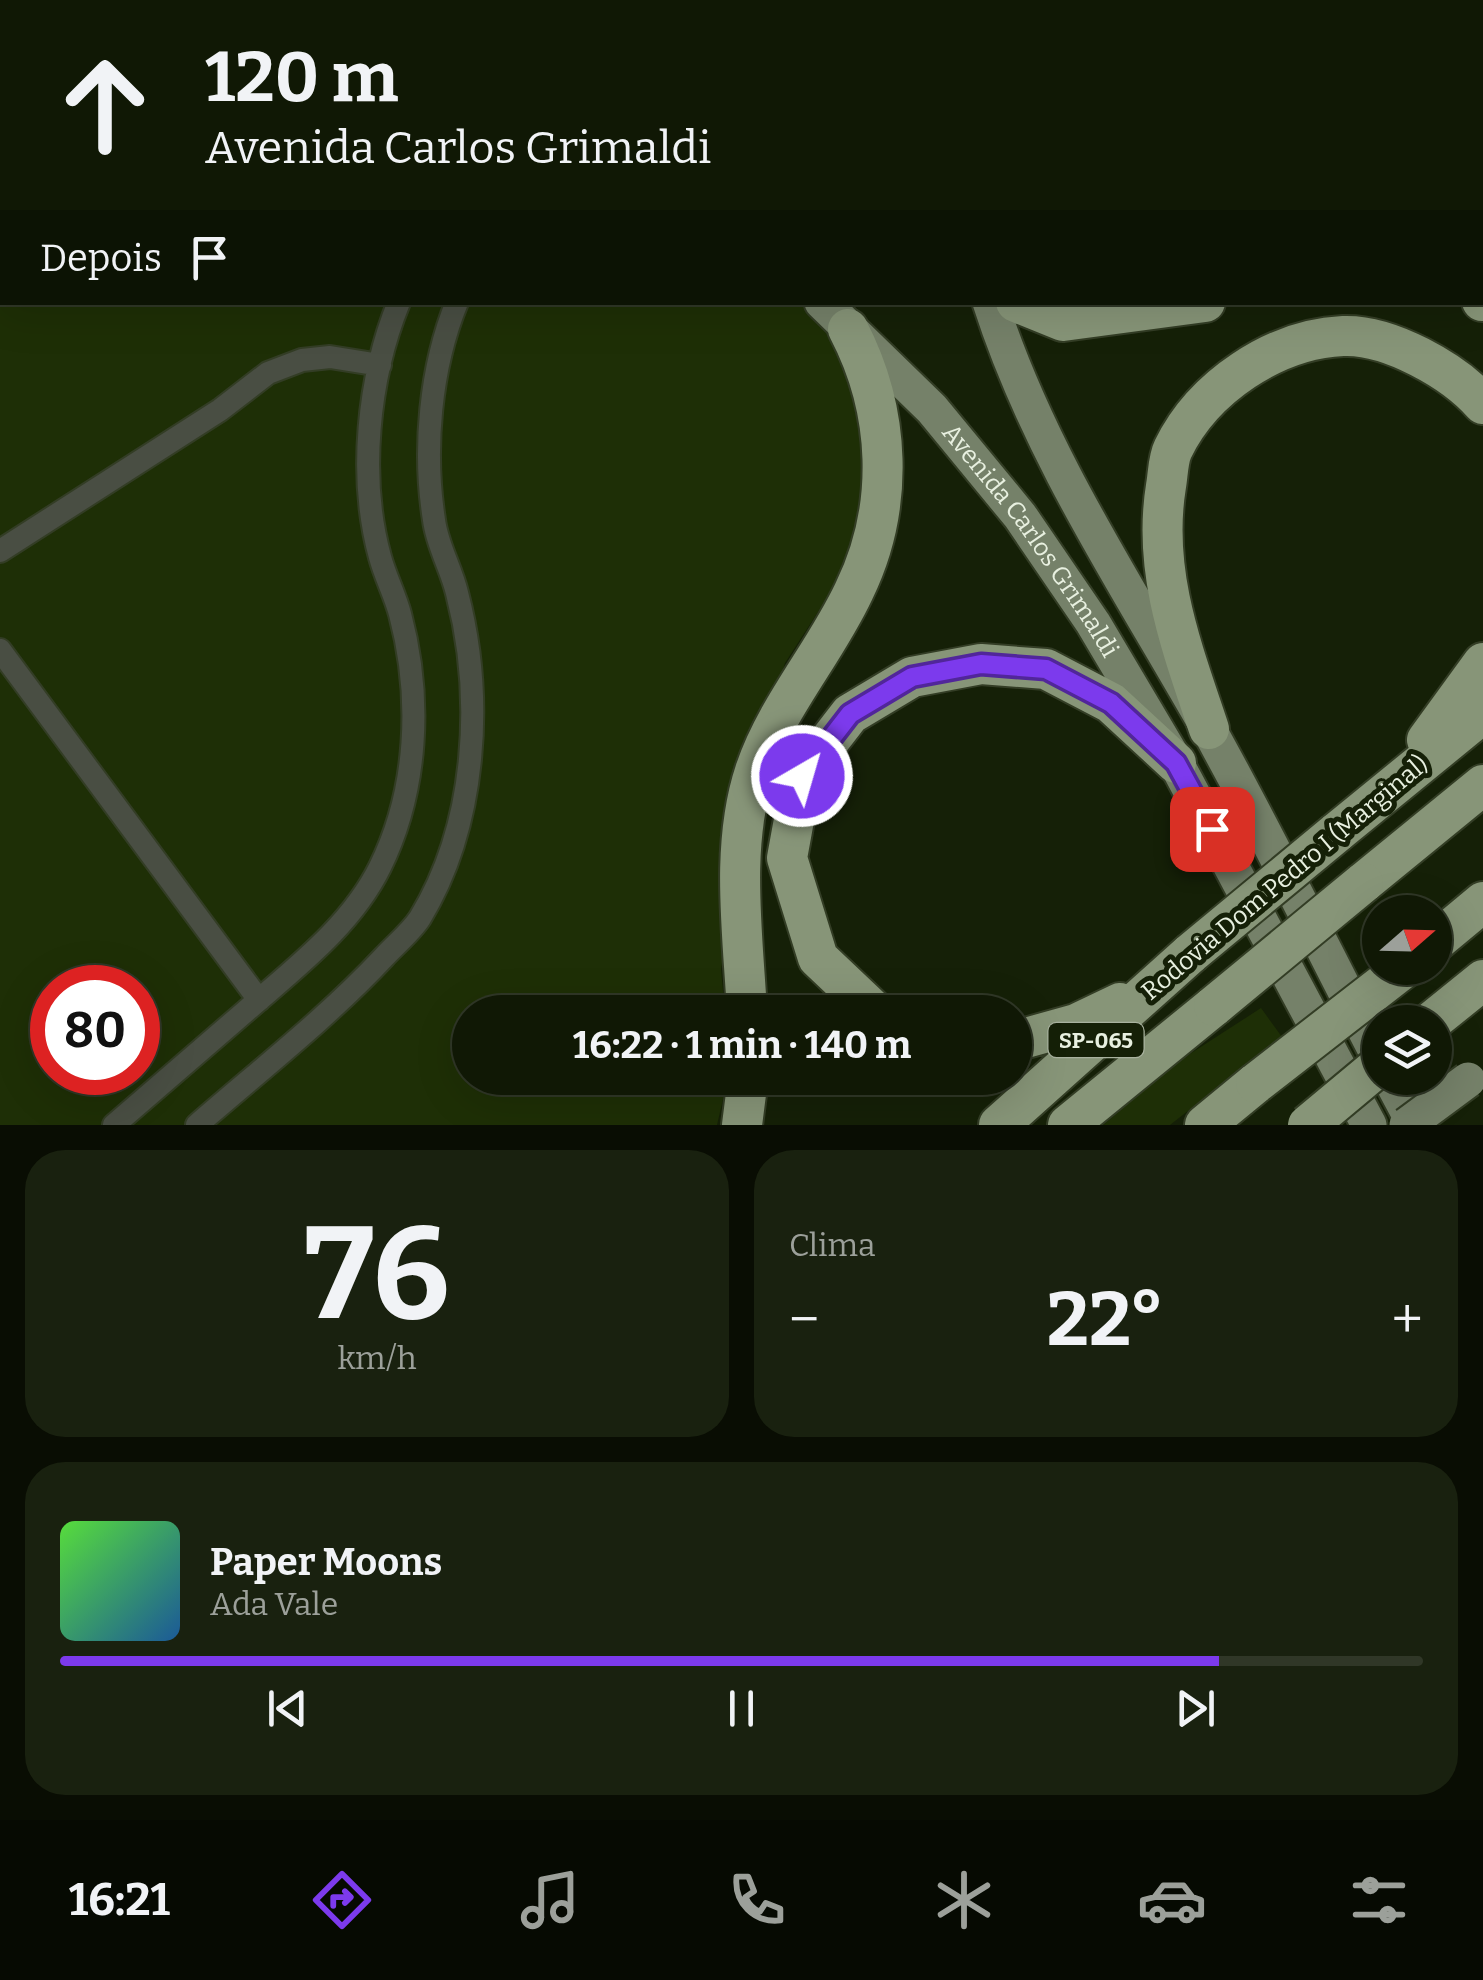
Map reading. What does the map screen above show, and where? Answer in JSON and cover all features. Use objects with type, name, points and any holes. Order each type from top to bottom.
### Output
[{"type":"highway","points":[[1023,305],[1063,321],[1183,305]]},
{"type":"highway","points":[[746,995],[741,852],[755,772],[796,688],[854,590],[882,506],[882,428],[868,368],[835,316]]},
{"type":"highway","points":[[1209,730],[1161,566],[1160,520],[1172,450],[1215,390],[1276,352],[1344,336],[1407,350],[1468,386],[1483,404]]},
{"type":"highway","points":[[1393,787],[1483,662]]},
{"type":"highway","points":[[857,995],[818,958],[787,858],[802,776],[850,714],[912,677],[981,664],[1046,669],[1111,703],[1176,763]]},
{"type":"highway","name":"Rodovia Dom Pedro I (Marginal)","points":[[999,1125],[1191,952],[1483,713]]},
{"type":"highway","name":"SP-065","points":[[1068,1125],[1483,785]]},
{"type":"highway","points":[[1452,928],[1483,902]]},
{"type":"highway","points":[[1452,1005],[1483,980]]},
{"type":"highway","points":[[1205,1125],[1382,985]]},
{"type":"highway","points":[[1032,1036],[1076,1024],[1155,986]]},
{"type":"highway","points":[[1308,1125],[1362,1078]]},
{"type":"highway","points":[[742,1125],[746,1095]]},
{"type":"main road","name":"Avenida Carlos Grimaldi","points":[[991,305],[1012,370],[1113,567],[1209,730],[1362,1027]]},
{"type":"main road","name":"Avenida Carlos Grimaldi","points":[[835,316],[932,409],[1020,516],[1093,623],[1176,763],[1370,1125]]},
{"type":"main road","points":[[1398,1095],[1411,1125],[1475,1074]]},
{"type":"street","points":[[114,1125],[328,940],[380,868],[400,815],[414,752],[411,676],[400,614],[379,554],[370,482],[380,365],[398,305]]},
{"type":"street","points":[[197,1125],[355,988],[419,919],[446,858],[469,776],[474,734],[457,594],[434,523],[430,462],[433,391],[456,305]]},
{"type":"street","points":[[0,551],[220,410],[268,373],[302,360],[330,357],[380,365]]},
{"type":"street","points":[[0,650],[258,1000]]},
{"type":"green space","points":[[0,305],[803,305],[868,368],[874,472],[838,581],[785,663],[755,771],[721,969],[723,995],[452,995],[452,1095],[724,1095],[717,1125],[0,1125]]},
{"type":"green space","points":[[1261,1008],[1282,1037],[1170,1125],[1103,1125],[1179,1061]]},
{"type":"route","points":[[802,776],[850,714],[912,677],[981,664],[1046,669],[1111,703],[1176,763],[1212,829]]}]
